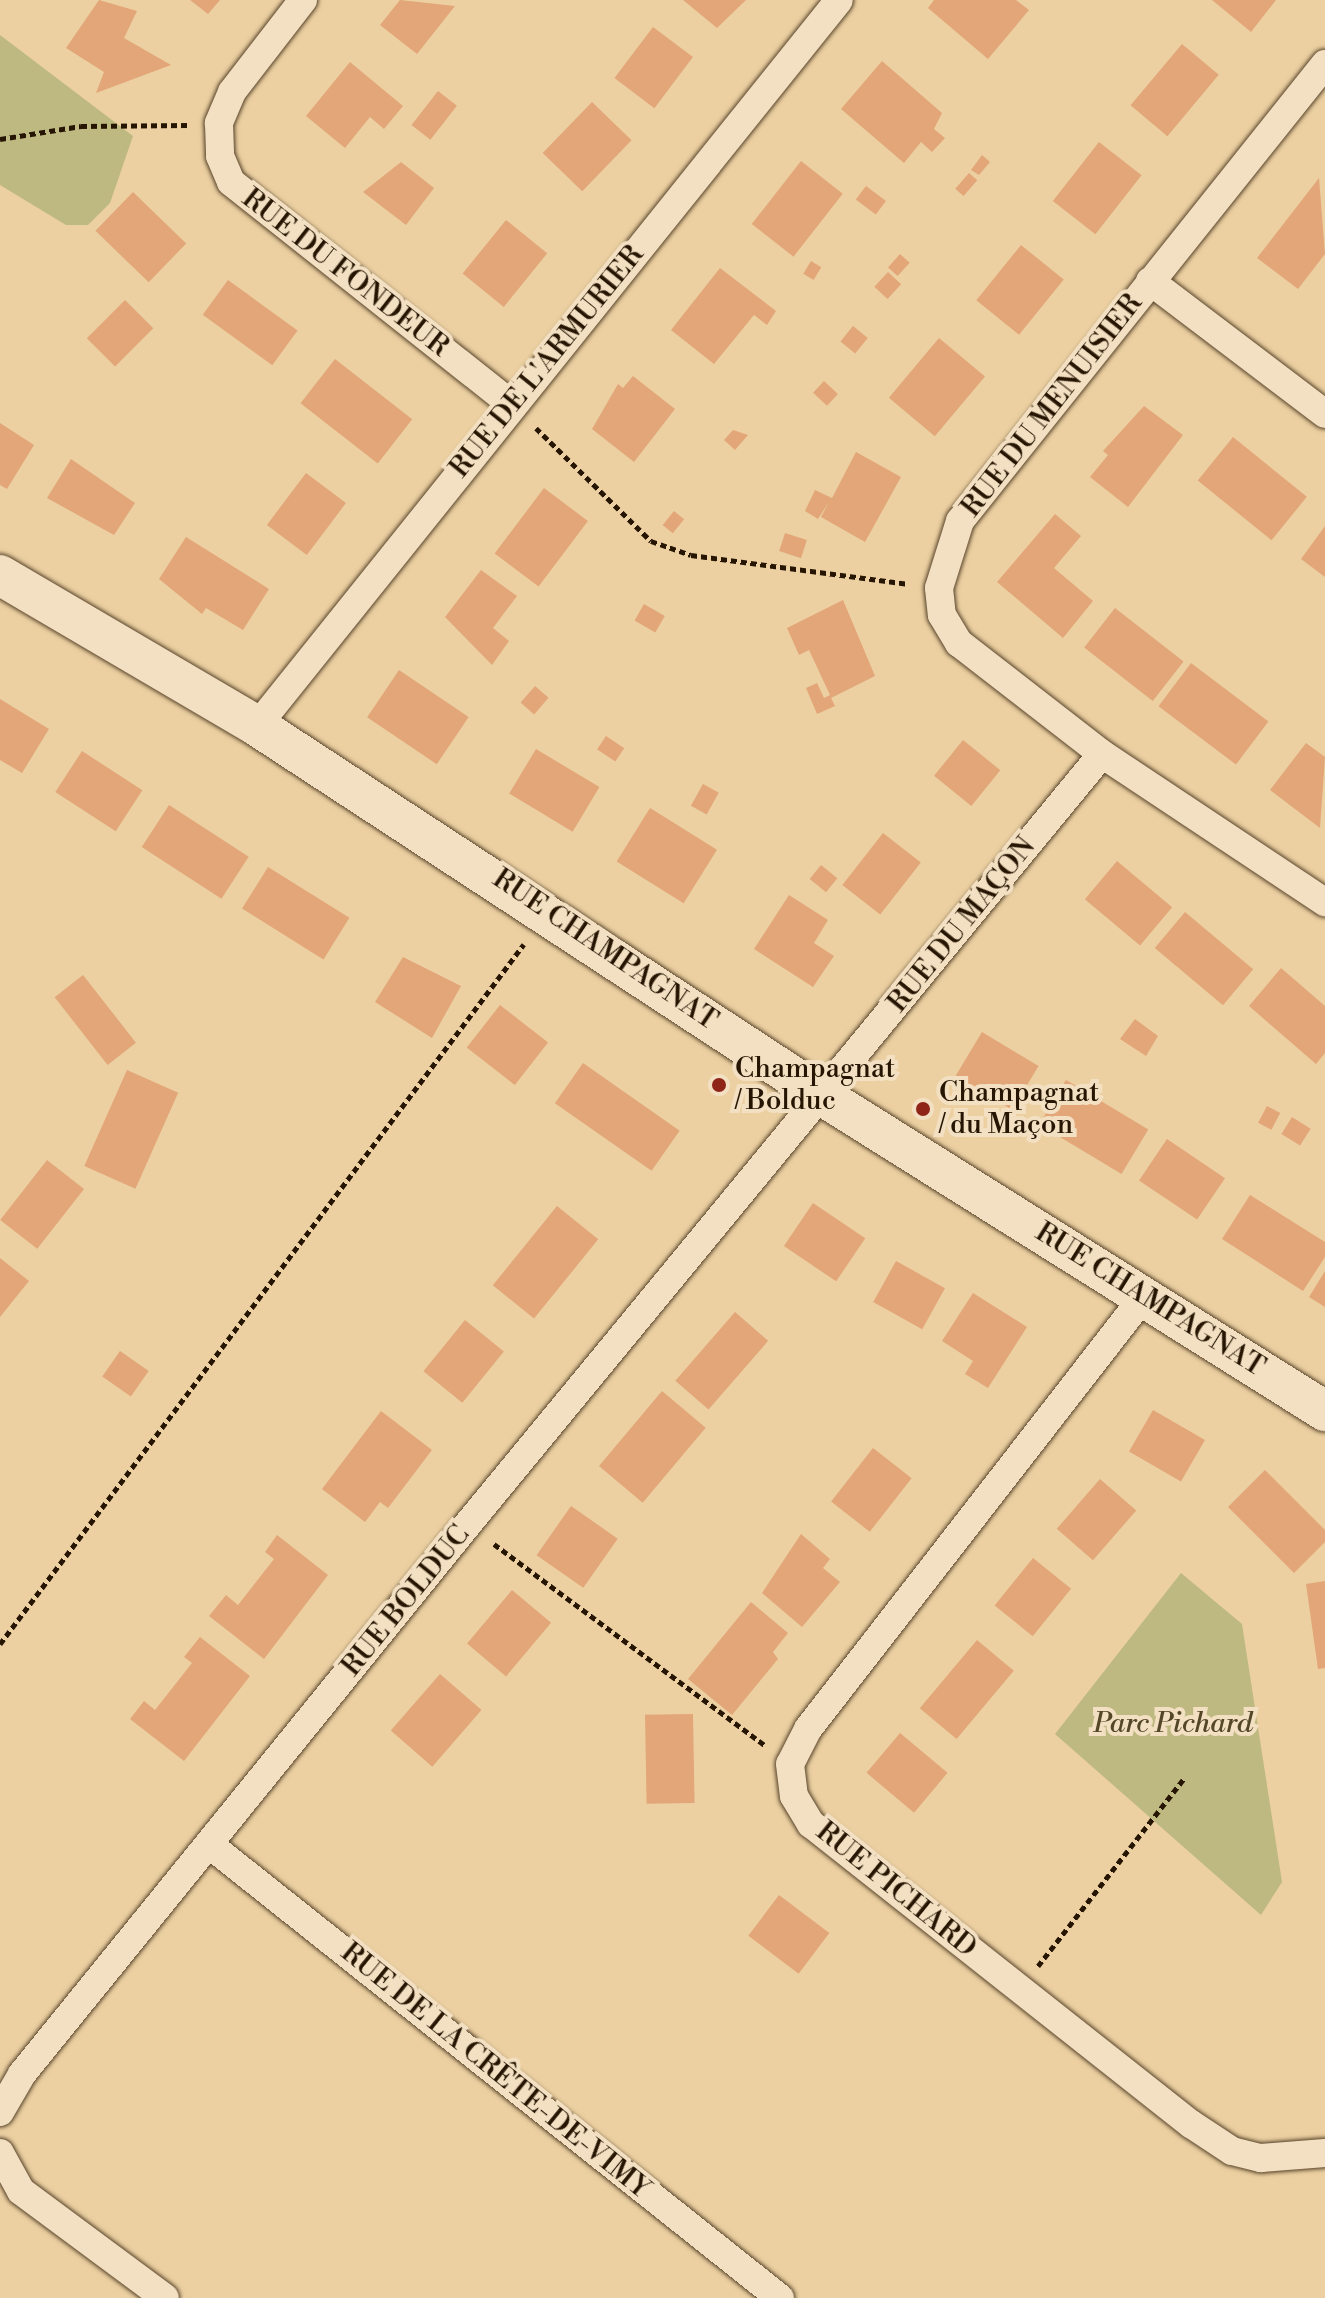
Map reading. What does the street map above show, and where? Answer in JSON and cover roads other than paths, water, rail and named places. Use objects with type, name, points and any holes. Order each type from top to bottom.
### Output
[{"type":"street","name":"RUE DU FONDEUR","points":[[303,0],[232,92],[219,123],[220,156],[231,182],[255,206],[512,405]]},
{"type":"street","name":"RUE DE L'ARMURIER","points":[[257,726],[839,0]]},
{"type":"street","name":"RUE DU MENUISIER","points":[[1102,754],[959,643],[942,615],[939,588],[960,521],[1325,64]]},
{"type":"street","points":[[1150,281],[1325,414]]},
{"type":"street","name":"RUE CHAMPAGNAT","points":[[0,575],[257,726],[549,911],[821,1095],[1145,1295],[1325,1411]]},
{"type":"street","points":[[1102,754],[1325,902]]},
{"type":"street","name":"RUE DU MAÇON","points":[[821,1095],[1102,754]]},
{"type":"street","name":"RUE BOLDUC","points":[[0,2112],[22,2074],[821,1095]]},
{"type":"street","name":"RUE PICHARD","points":[[1145,1295],[808,1729],[790,1764],[794,1796],[811,1824],[1232,2151],[1261,2158],[1325,2153]]},
{"type":"street","name":"RUE DE LA CRÊTE-DE-VIMY","points":[[210,1845],[780,2298]]},
{"type":"street","points":[[0,2153],[21,2191],[165,2298]]},
{"type":"place","name":"Champagnat / Bolduc","points":[[719,1085]]},
{"type":"place","name":"Champagnat / du Maçon","points":[[923,1109]]},
{"type":"park label","name":"Parc Pichard","points":[[1173,1724]]}]
